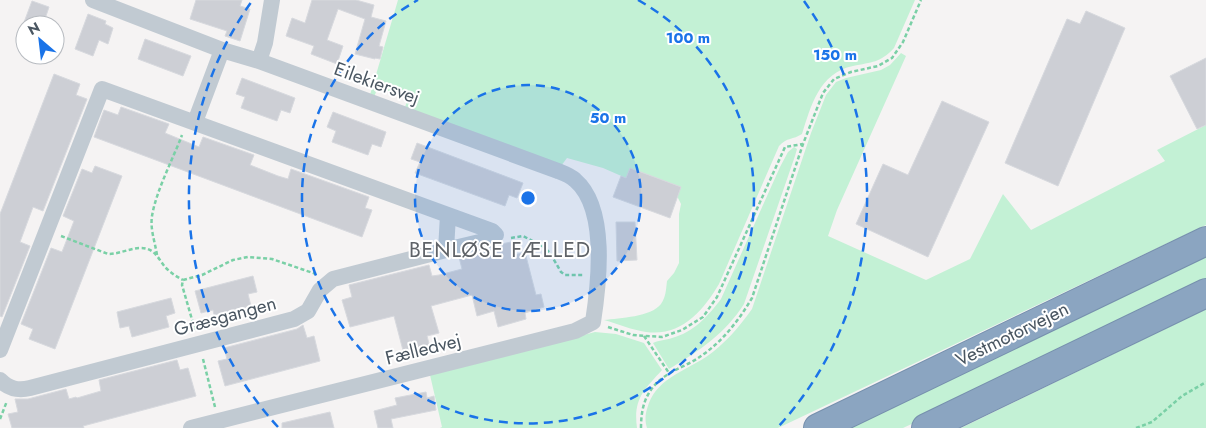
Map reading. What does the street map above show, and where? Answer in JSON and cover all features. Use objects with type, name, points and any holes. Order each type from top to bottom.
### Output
[{"type":"highway","name":"Vestmotorvejen","points":[[818,428],[1206,241]]},
{"type":"highway","points":[[926,428],[1206,293]]},
{"type":"street","name":"Eilekiersvej","points":[[93,0],[222,50],[259,61],[558,170],[575,180],[588,196],[596,217],[597,274]]},
{"type":"street","points":[[259,61],[265,43],[272,0]]},
{"type":"street","points":[[192,121],[222,50]]},
{"type":"street","points":[[0,350],[102,89],[492,231],[496,235],[492,239],[334,279],[329,282]]},
{"type":"street","points":[[446,250],[448,215]]},
{"type":"street","points":[[593,322],[597,300],[597,274]]},
{"type":"street","name":"Græsgangen","points":[[0,380],[14,389],[30,388],[302,316],[313,305],[320,290],[329,282]]},
{"type":"street","name":"Fælledvej","points":[[191,428],[575,331],[593,322]]},
{"type":"path","points":[[641,428],[644,400],[652,387],[669,373],[701,356],[721,339],[739,321],[752,298],[803,144],[823,93],[834,80],[851,72],[878,66],[892,58],[903,42],[921,0]]},
{"type":"path","points":[[157,255],[152,232],[152,216],[157,198],[192,121]]},
{"type":"path","points":[[593,322],[644,336],[662,337],[682,330],[703,317],[718,297],[785,147],[803,144]]},
{"type":"path","points":[[47,230],[108,254],[140,248],[149,250],[157,255],[167,269],[183,280]]},
{"type":"path","points":[[496,235],[509,239],[523,236],[544,247],[565,275],[597,274]]},
{"type":"path","points":[[183,280],[233,260],[256,257],[272,259],[301,268],[323,276],[329,282]]},
{"type":"path","points":[[183,280],[182,285],[219,420]]},
{"type":"path","points":[[644,336],[669,373]]},
{"type":"path","points":[[1136,428],[1152,422],[1182,396],[1206,382]]},
{"type":"green space","points":[[398,0],[915,0],[894,48],[884,57],[841,70],[832,76],[818,92],[802,134],[785,141],[779,146],[719,284],[706,304],[690,320],[680,326],[659,332],[646,332],[604,320],[650,312],[663,301],[667,281],[679,263],[679,214],[681,204],[677,196],[681,187],[630,168],[626,178],[603,168],[567,158],[561,166],[405,107],[408,99],[378,87],[374,97],[370,95]]},
{"type":"green space","points":[[901,53],[906,56],[837,210],[828,236],[926,280],[970,259],[1003,194],[1031,230],[1165,161],[1157,150],[1206,125],[1206,225],[778,428],[647,428],[646,411],[656,390],[671,377],[706,357],[719,347],[737,329],[752,309],[811,133],[826,95],[836,82],[881,70],[890,65]]},
{"type":"green space","points":[[794,147],[797,149],[795,156],[744,304],[737,315],[711,341],[669,369],[653,343],[670,339],[694,328],[721,299],[780,167],[788,152]]},
{"type":"green space","points":[[1206,255],[1206,283],[1093,339],[903,428],[840,428]]},
{"type":"green space","points":[[1206,309],[1206,428],[961,428]]},
{"type":"green space","points":[[595,332],[616,334],[644,343],[662,370],[645,389],[638,402],[637,428],[440,428],[442,427],[430,375]]},
{"type":"building","points":[[196,0],[242,0],[240,6],[250,9],[240,41],[225,36],[227,31],[190,19]]},
{"type":"building","points":[[312,0],[356,0],[374,5],[371,17],[386,21],[379,46],[383,47],[380,59],[355,54],[365,19],[338,9],[327,40],[343,46],[337,64],[311,54],[314,46],[286,36],[292,18],[305,23]]},
{"type":"building","points":[[32,1],[49,7],[46,15],[27,15]]},
{"type":"building","points":[[1086,11],[1125,28],[1058,186],[1005,163],[1067,19],[1080,24]]},
{"type":"building","points":[[88,14],[106,21],[105,24],[113,28],[108,44],[99,40],[93,56],[75,49]]},
{"type":"building","points":[[145,39],[191,56],[183,76],[138,59]]},
{"type":"building","points":[[1206,58],[1206,125],[1197,129],[1170,76]]},
{"type":"building","points":[[54,74],[80,84],[76,95],[87,99],[43,211],[33,207],[20,242],[30,246],[2,317],[0,316],[0,214]]},
{"type":"building","points":[[242,78],[295,98],[290,113],[281,110],[277,121],[241,108],[245,97],[236,94]]},
{"type":"building","points":[[942,101],[989,122],[928,257],[856,224],[883,164],[908,175]]},
{"type":"building","points":[[121,107],[169,124],[165,133],[199,147],[203,137],[254,155],[250,165],[278,176],[288,179],[291,169],[369,197],[365,208],[372,210],[362,237],[94,137],[104,110],[118,115]]},
{"type":"building","points":[[333,112],[386,132],[381,147],[372,144],[368,155],[332,142],[336,131],[327,127]]},
{"type":"building","points":[[417,143],[523,183],[517,198],[509,195],[505,206],[415,173],[420,162],[411,159]]},
{"type":"building","points":[[95,166],[122,176],[55,349],[29,339],[33,329],[21,324],[51,248],[62,252],[74,221],[63,216],[82,169],[92,173]]},
{"type":"building","points":[[630,168],[681,187],[670,218],[613,197],[621,176],[626,178]]},
{"type":"building","points":[[616,222],[635,222],[637,260],[617,261]]},
{"type":"building","points":[[511,242],[514,255],[525,252],[536,295],[541,294],[544,307],[525,313],[526,319],[498,327],[494,311],[477,316],[472,295],[431,306],[439,333],[427,336],[431,351],[405,358],[394,316],[350,327],[342,300],[352,297],[349,285],[429,265],[432,276],[462,269],[459,257],[494,249],[501,244]]},
{"type":"building","points":[[253,276],[257,292],[248,294],[251,306],[214,315],[213,310],[201,313],[195,291]]},
{"type":"building","points":[[171,298],[175,313],[166,316],[169,327],[132,337],[129,326],[120,328],[117,312]]},
{"type":"building","points":[[303,325],[307,338],[314,336],[320,361],[225,386],[218,361],[227,359],[224,348],[297,329]]},
{"type":"building","points":[[177,360],[180,370],[188,368],[196,396],[83,426],[84,428],[12,428],[8,414],[18,412],[15,399],[28,399],[66,389],[69,399],[77,398],[101,391],[99,380]]},
{"type":"building","points":[[426,392],[427,398],[434,396],[436,410],[391,419],[393,428],[378,428],[374,411],[397,405],[395,398]]},
{"type":"building","points":[[330,412],[334,428],[282,428],[282,423]]},
{"type":"district","name":"BENLØSE FÆLLED","points":[[500,250]]}]
